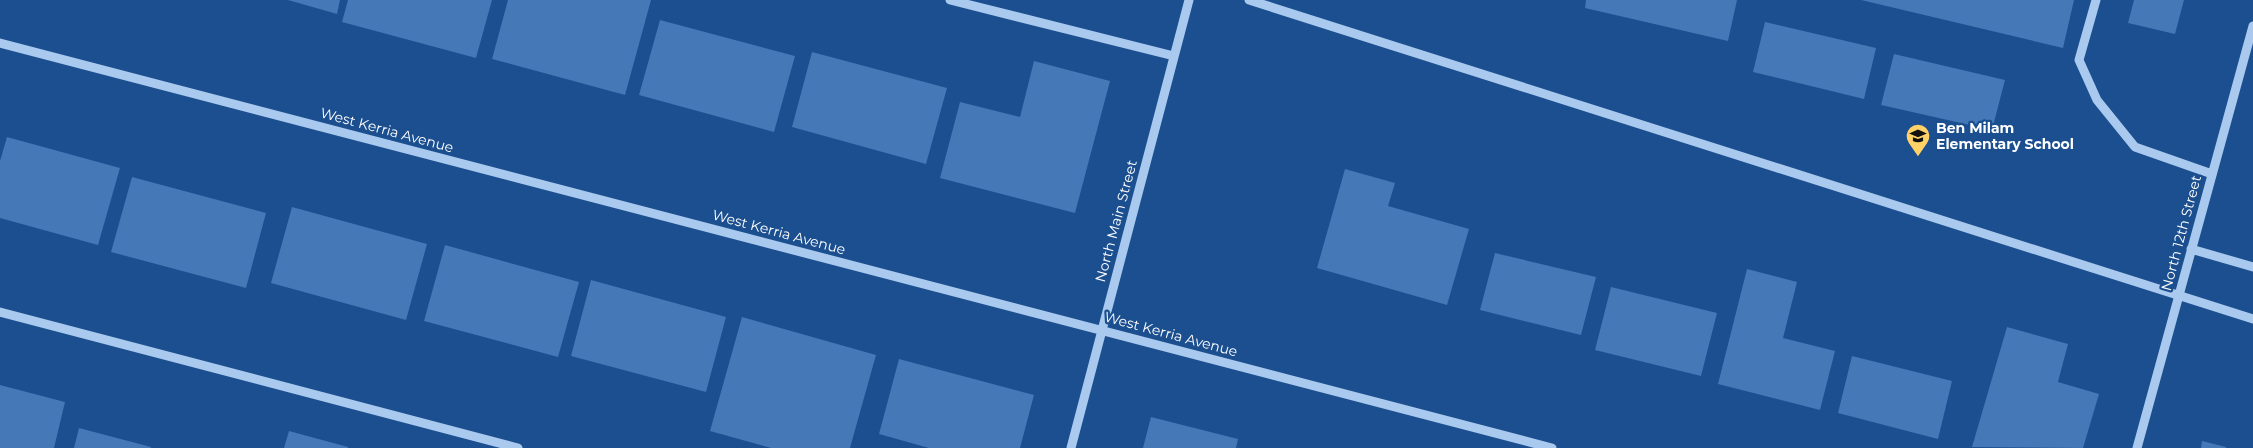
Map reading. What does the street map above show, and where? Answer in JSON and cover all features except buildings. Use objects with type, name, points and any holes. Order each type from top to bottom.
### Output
[{"type":"street","points":[[950,0],[1174,56]]},
{"type":"street","name":"North Main Street","points":[[1071,448],[1189,0]]},
{"type":"street","points":[[2096,0],[2079,60],[2097,100],[2135,147],[2212,174]]},
{"type":"street","points":[[1254,1],[2253,319]]},
{"type":"street","name":"North 12th Street","points":[[2137,448],[2253,26]]},
{"type":"street","name":"West Kerria Avenue","points":[[0,43],[1552,448]]},
{"type":"street","points":[[2191,249],[2253,267]]},
{"type":"street","points":[[0,312],[518,448]]},
{"type":"place","name":"Ben Milam Elementary School","points":[[1918,157]]}]
